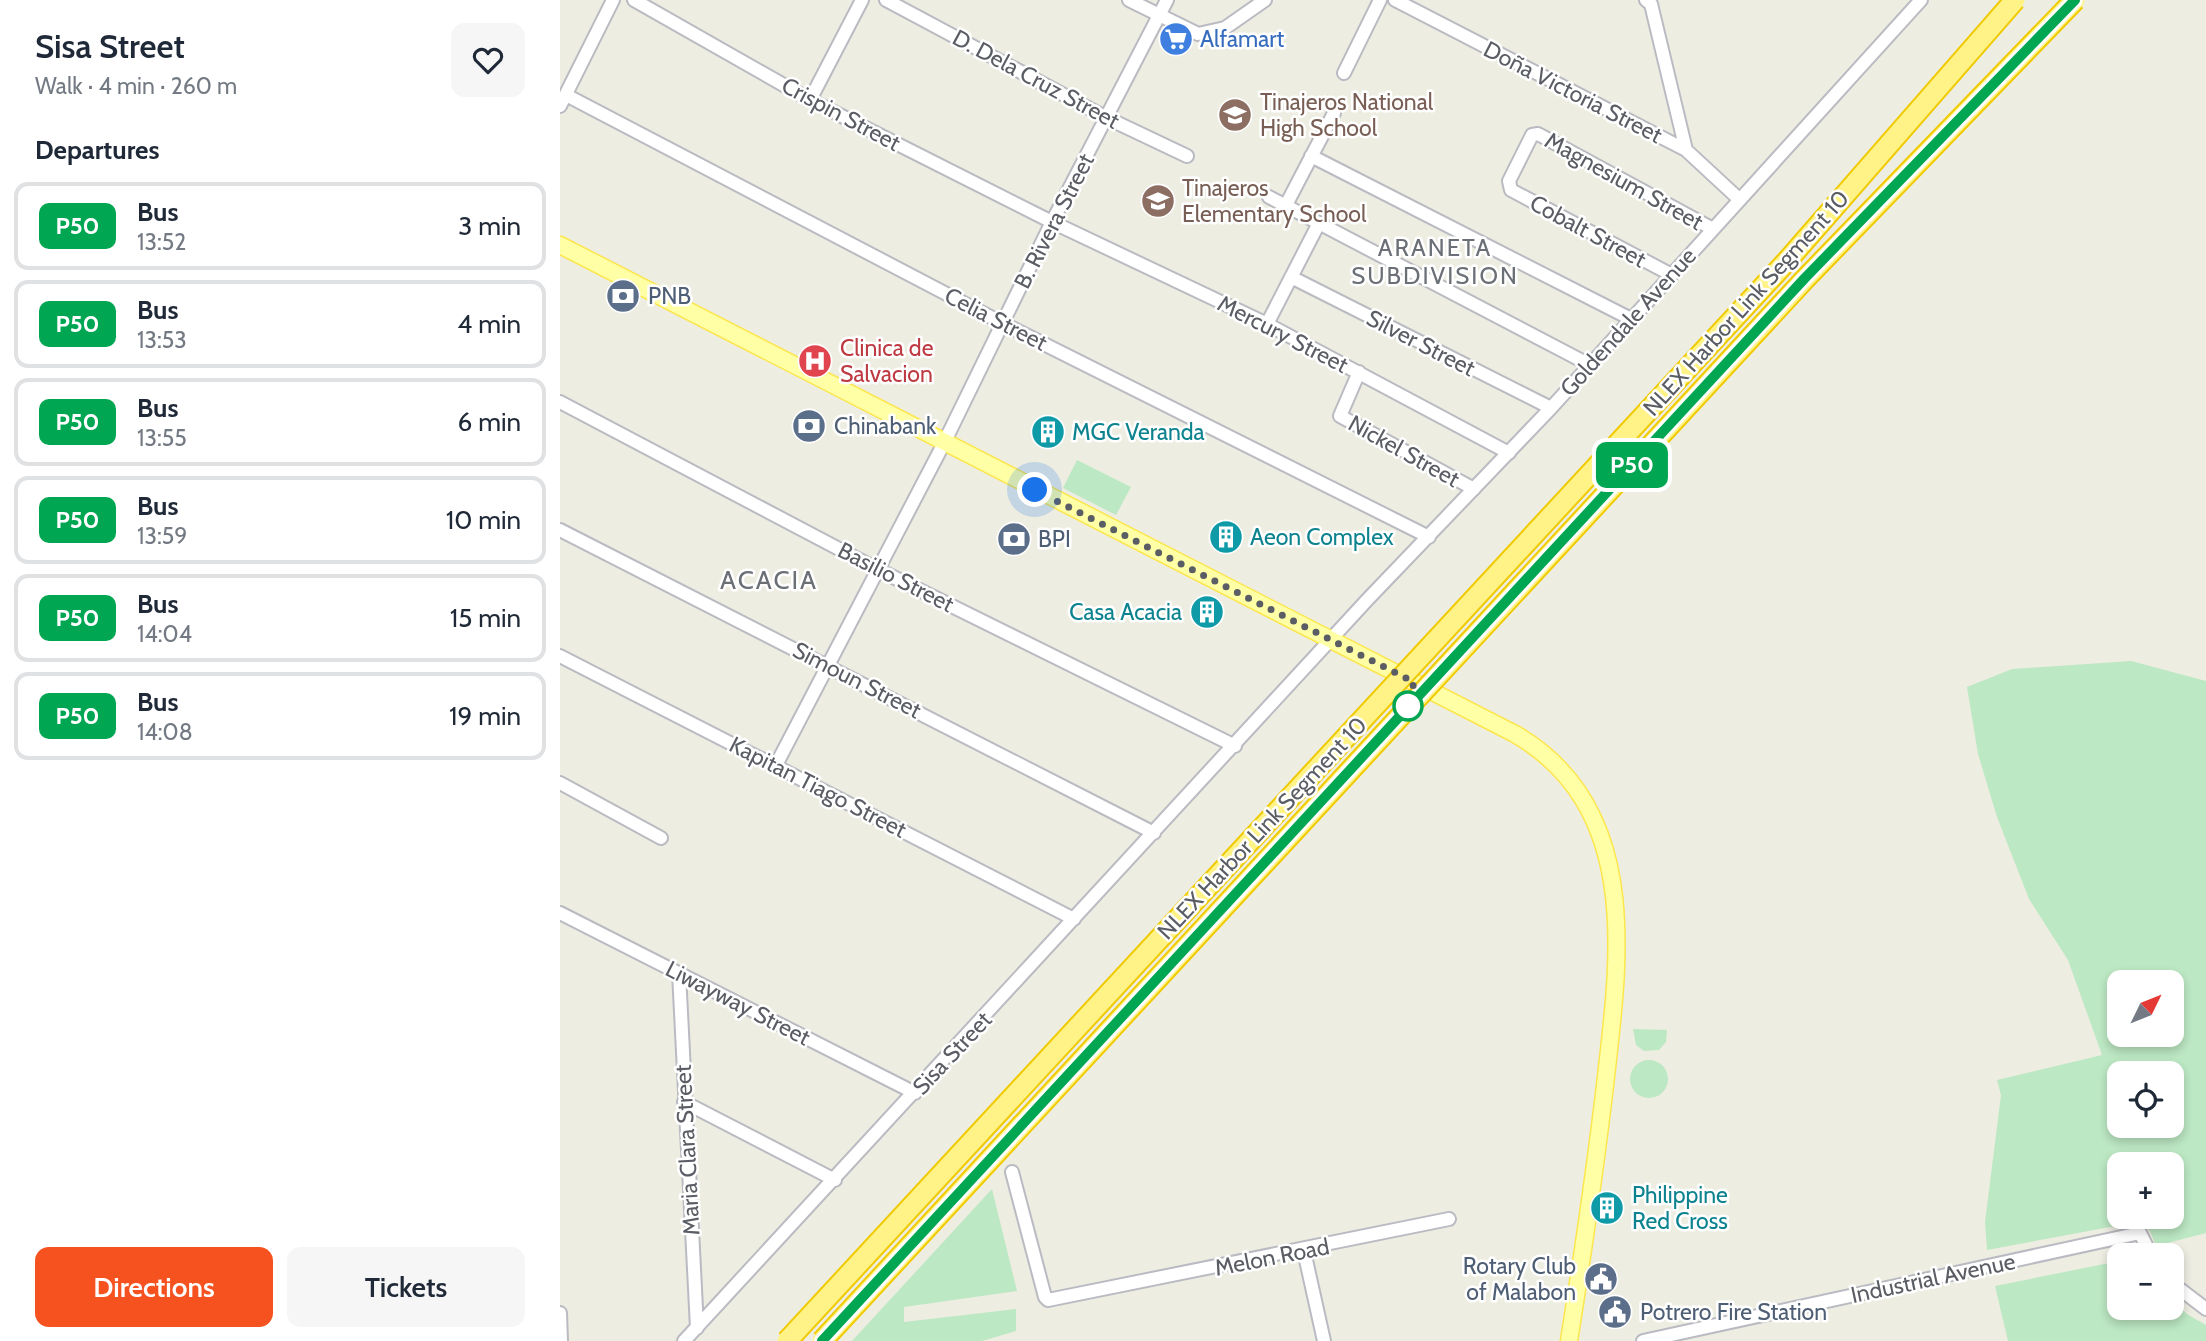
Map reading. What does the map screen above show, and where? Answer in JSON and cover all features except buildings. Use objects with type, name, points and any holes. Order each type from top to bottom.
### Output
[{"type":"highway","name":"NLEX Harbor Link Segment 10","points":[[787,1341],[1787,261],[2015,0]]},
{"type":"highway","name":"NLEX Harbor Link Segment 10","points":[[822,1341],[1805,278],[2075,0]]},
{"type":"main road","points":[[560,245],[1540,749],[1572,782],[1602,845],[1615,897],[1618,953],[1599,1136],[1569,1341]]},
{"type":"street","points":[[563,100],[613,0]]},
{"type":"street","name":"Crispin Street","points":[[634,0],[810,100],[1052,222]]},
{"type":"street","points":[[810,100],[862,0]]},
{"type":"street","name":"D. Dela Cruz Street","points":[[886,0],[1107,118],[1188,156]]},
{"type":"street","points":[[1129,0],[1198,34],[1225,28],[1265,0]]},
{"type":"street","name":"B. Rivera Street","points":[[776,765],[944,443],[1052,222],[1167,0]]},
{"type":"street","points":[[1344,73],[1380,0]]},
{"type":"street","name":"Doña Victoria Street","points":[[1395,0],[1686,150],[1740,200]]},
{"type":"street","points":[[1646,0],[1651,4],[1686,150]]},
{"type":"street","name":"Goldendale Avenue","points":[[1331,640],[1551,408],[1921,0]]},
{"type":"street","name":"Celia Street","points":[[563,100],[1429,537]]},
{"type":"street","points":[[1286,205],[1334,113]]},
{"type":"street","name":"Magnesium Street","points":[[1507,186],[1535,133],[1713,229]]},
{"type":"street","points":[[1311,156],[1631,319]]},
{"type":"street","name":"Cobalt Street","points":[[1507,186],[1670,274]]},
{"type":"street","points":[[1269,197],[1590,365]]},
{"type":"street","name":"Mercury Street","points":[[1052,222],[1267,324],[1509,453]]},
{"type":"street","points":[[1267,324],[1319,223]]},
{"type":"street","name":"Silver Street","points":[[1291,277],[1551,408]]},
{"type":"street","name":"Nickel Street","points":[[1359,372],[1340,416],[1474,489]]},
{"type":"street","name":"Basilio Street","points":[[560,402],[877,569],[1235,746]]},
{"type":"street","name":"Simoun Street","points":[[560,530],[1154,833]]},
{"type":"street","name":"Sisa Street","points":[[684,1341],[1331,640]]},
{"type":"street","name":"Kapitan Tiago Street","points":[[560,656],[1074,919]]},
{"type":"street","points":[[560,783],[661,838]]},
{"type":"street","name":"Liwayway Street","points":[[560,913],[915,1093]]},
{"type":"street","name":"Maria Clara Street","points":[[679,973],[697,1328]]},
{"type":"street","points":[[684,1102],[835,1180]]},
{"type":"street","name":"Melon Road","points":[[1013,1172],[1045,1297],[1048,1300],[1304,1251],[1449,1219]]},
{"type":"street","name":"Industrial Avenue","points":[[1643,1341],[2140,1233],[2145,1243]]},
{"type":"street","points":[[1304,1251],[1324,1341]]},
{"type":"street","points":[[2184,1292],[2206,1309]]},
{"type":"street","points":[[560,1313],[561,1341]]},
{"type":"green space","points":[[1077,460],[1131,487],[1116,515],[1063,488]]},
{"type":"green space","points":[[2131,661],[2206,681],[2206,1233],[2168,1243],[2155,1243],[2148,1229],[2184,1229],[2184,1152],[2112,1152],[2111,1142],[2112,1152],[2107,1152],[2107,1228],[1987,1250],[1985,1222],[2001,1095],[1997,1080],[2102,1055],[2068,960],[2029,899],[1997,817],[1978,754],[1967,687],[2012,669]]},
{"type":"green space","points":[[1633,1029],[1667,1030],[1666,1042],[1659,1050],[1644,1051],[1636,1045]]},
{"type":"green space","points":[[1649,1060],[1663,1065],[1668,1079],[1663,1093],[1649,1098],[1635,1093],[1630,1079],[1635,1065]]},
{"type":"green space","points":[[992,1189],[1017,1291],[904,1307],[904,1322],[1016,1309],[1016,1331],[982,1341],[852,1341]]},
{"type":"green space","points":[[2107,1263],[2107,1320],[2184,1320],[2184,1311],[2206,1325],[2206,1341],[2008,1341],[1995,1286]]},
{"type":"railway","points":[[790,1341],[1078,1035],[1374,710]]},
{"type":"bus line","name":"P50","points":[[822,1341],[1805,278],[2075,0]]},
{"type":"place","name":"Alfamart","points":[[1176,39]]},
{"type":"place","name":"Tinajeros National High School","points":[[1235,115]]},
{"type":"place","name":"Tinajeros Elementary School","points":[[1158,201]]},
{"type":"place","name":"PNB","points":[[623,296]]},
{"type":"place","name":"Clinica de Salvacion","points":[[815,361]]},
{"type":"place","name":"Chinabank","points":[[809,426]]},
{"type":"place","name":"MGC Veranda","points":[[1048,432]]},
{"type":"place","name":"Aeon Complex","points":[[1226,537]]},
{"type":"place","name":"BPI","points":[[1014,539]]},
{"type":"place","name":"Casa Acacia","points":[[1207,612]]},
{"type":"place","name":"Philippine Red Cross","points":[[1607,1208]]},
{"type":"place","name":"Rotary Club of Malabon","points":[[1601,1279]]},
{"type":"place","name":"Potrero Fire Station","points":[[1615,1312]]},
{"type":"district","name":"ARANETA SUBDIVISION","points":[[1435,262]]},
{"type":"district","name":"ACACIA","points":[[769,580]]},
{"type":"route","points":[[1035,490],[1414,682],[1408,706]]}]
